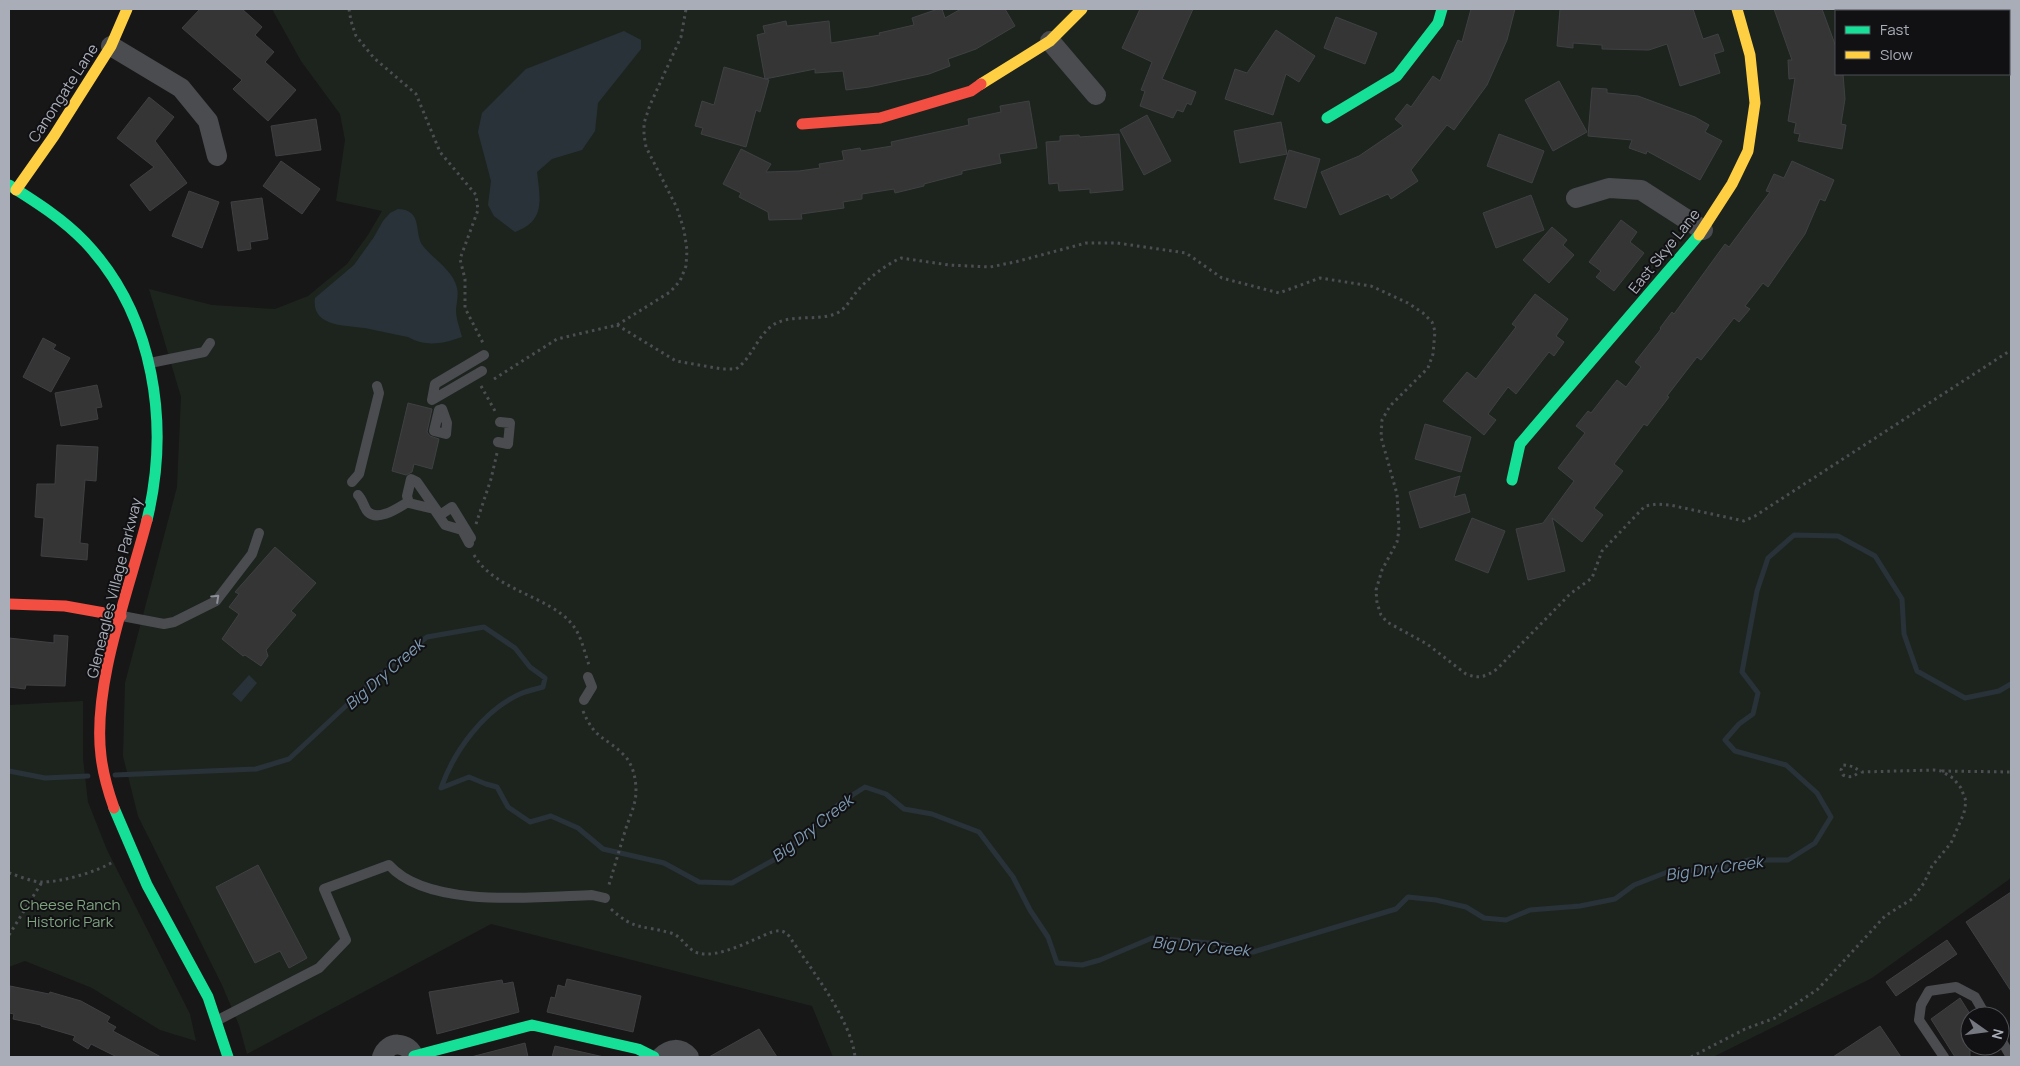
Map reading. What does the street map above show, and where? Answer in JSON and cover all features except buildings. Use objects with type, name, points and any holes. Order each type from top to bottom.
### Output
[{"type":"street","name":"Canongate Lane","points":[[12,188],[54,136],[111,46],[127,9]]},
{"type":"street","points":[[802,124],[880,118],[971,91],[1050,41],[1082,9]]},
{"type":"street","points":[[1327,118],[1397,76],[1438,23],[1442,9]]},
{"type":"street","name":"East Skye Lane","points":[[1512,480],[1520,444],[1702,230],[1732,184],[1748,151],[1755,103],[1750,55],[1737,9]]},
{"type":"street","points":[[1050,41],[1096,95]]},
{"type":"street","points":[[111,46],[181,88],[208,121],[217,156]]},
{"type":"street","name":"Gleneagles Village Parkway","points":[[12,188],[62,220],[97,257],[128,302],[141,334],[149,363],[157,405],[158,446],[154,487],[108,664],[102,703],[101,739],[103,774],[132,853],[179,946],[204,990],[217,1020],[228,1057]]},
{"type":"street","points":[[1576,198],[1609,188],[1641,190],[1702,230]]},
{"type":"street","points":[[9,604],[50,603],[91,608],[121,616]]},
{"type":"street","points":[[382,1057],[387,1049],[397,1044],[406,1046],[414,1056],[532,1025],[638,1050],[654,1057]]},
{"type":"street","points":[[661,1057],[674,1049],[683,1051],[689,1057]]},
{"type":"lane","points":[[149,363],[204,352],[210,343]]},
{"type":"lane","points":[[482,371],[432,400],[435,384],[484,355]]},
{"type":"lane","points":[[352,482],[359,474],[379,393],[377,386]]},
{"type":"lane","points":[[498,442],[508,444],[510,423],[500,422]]},
{"type":"lane","points":[[408,502],[407,496],[411,479],[417,482],[422,492],[440,515],[452,507],[470,540]]},
{"type":"lane","points":[[358,495],[368,512],[372,514],[389,513],[408,502],[434,509],[445,525],[462,530],[470,540]]},
{"type":"lane","points":[[121,616],[164,624],[174,622],[216,601],[252,554],[259,533]]},
{"type":"lane","points":[[584,700],[592,687],[588,676]]},
{"type":"lane","points":[[217,1020],[319,968],[346,940],[324,889],[389,865],[397,874],[433,891],[499,898],[592,896],[605,898]]},
{"type":"lane","points":[[1944,1057],[1920,1020],[1921,1005],[1929,992],[1956,987],[1975,998],[1980,1006]]},
{"type":"path","points":[[350,9],[351,21],[356,36],[374,58],[416,94],[440,152],[476,195],[478,210],[460,259],[465,279],[465,308],[485,348],[484,355]]},
{"type":"path","points":[[481,386],[557,339],[617,325],[670,292],[680,281],[686,266],[687,250],[684,230],[677,208],[646,147],[644,123],[650,105],[681,37],[686,9]]},
{"type":"path","points":[[617,325],[676,361],[722,369],[736,369],[750,356],[760,337],[774,325],[788,320],[837,313],[847,306],[856,292],[873,276],[901,258],[949,265],[990,266],[1015,262],[1086,243],[1118,243],[1186,253],[1222,278],[1279,293],[1320,278],[1371,286],[1408,303],[1432,322],[1435,331],[1433,354],[1428,368],[1390,406],[1382,420],[1381,437],[1397,494],[1399,530],[1397,542],[1382,570],[1376,590],[1377,603],[1381,616],[1388,622],[1428,644],[1472,677],[1486,677],[1497,669],[1570,594],[1592,578],[1602,551],[1645,506],[1657,504],[1670,505],[1744,521],[1755,516],[2011,350]]},
{"type":"path","points":[[482,371],[481,386],[500,422]]},
{"type":"path","points":[[498,442],[491,479],[470,540],[476,559],[490,572],[514,589],[556,610],[571,622],[577,632],[589,668],[588,676]]},
{"type":"path","points":[[584,700],[582,709],[589,726],[601,738],[624,755],[631,765],[636,793],[613,872]]},
{"type":"path","points":[[1860,771],[1855,776],[1849,777],[1843,775],[1841,770],[1844,765],[1850,765],[1860,771],[2011,772]]},
{"type":"path","points":[[1691,1057],[1745,1029],[1775,1018],[1818,989],[1885,916],[1912,899],[1924,883],[1932,866],[1951,843],[1964,813],[1966,801],[1961,788],[1954,778],[1941,771]]},
{"type":"path","points":[[9,873],[42,882],[65,878],[104,867],[132,853]]},
{"type":"path","points":[[9,935],[42,882]]},
{"type":"path","points":[[605,898],[611,908],[621,918],[634,926],[674,934],[698,953],[708,954],[723,951],[772,932],[779,930],[785,932],[834,1004],[854,1047],[855,1057]]},
{"type":"green space","points":[[272,9],[2011,9],[2011,878],[1872,978],[1713,1057],[833,1057],[812,1006],[491,924],[247,1054],[239,1025],[222,985],[138,816],[123,756],[125,683],[177,487],[181,397],[149,289],[212,305],[275,309],[308,296],[347,264],[368,235],[382,211],[336,201],[345,140],[340,114],[301,61]]},
{"type":"green space","name":"Cheese Ranch Historic Park","points":[[83,701],[83,759],[88,802],[107,850],[190,1014],[196,1041],[160,1030],[92,988],[25,961],[9,967],[9,705]]},
{"type":"shaded area","points":[[624,31],[641,40],[641,49],[598,103],[595,131],[582,150],[552,159],[537,172],[539,208],[532,222],[515,232],[494,216],[488,205],[491,181],[478,132],[482,113],[526,69]]},
{"type":"shaded area","points":[[398,209],[406,210],[415,218],[420,241],[423,246],[447,270],[455,282],[458,294],[456,314],[462,337],[441,343],[421,342],[408,337],[331,323],[318,314],[315,307],[315,298],[354,265],[383,221],[390,213]]},
{"type":"shaded area","points":[[249,675],[257,683],[241,702],[232,694]]},
{"type":"waterway","name":"Big Dry Creek","points":[[115,775],[256,769],[289,759],[378,676],[427,637],[484,627],[515,648],[530,667],[545,678],[543,687],[523,693],[494,710],[462,746],[441,788],[469,777],[497,787],[508,807],[530,822],[551,816],[578,828],[603,849],[664,863],[699,882],[732,883],[781,856],[840,803],[865,787],[886,794],[904,809],[932,814],[979,832],[1013,877],[1030,910],[1048,937],[1057,963],[1082,965],[1100,960],[1152,938],[1221,944],[1253,952],[1396,909],[1408,897],[1436,900],[1466,907],[1484,918],[1506,920],[1530,910],[1580,906],[1615,899],[1634,885],[1670,871],[1718,870],[1748,860],[1788,860],[1815,843],[1831,817],[1817,793],[1786,765],[1735,751],[1725,740],[1739,724],[1753,714],[1758,693],[1742,672],[1757,591],[1768,558],[1794,535],[1838,536],[1875,556],[1902,599],[1904,634],[1917,671],[1965,698],[1999,691],[2011,684]]},
{"type":"waterway","name":"Big Dry Creek","points":[[9,771],[45,778],[88,776]]},
{"type":"traffic: fast","points":[[1327,118],[1397,76],[1438,23],[1442,9]]},
{"type":"traffic: fast","points":[[9,185],[39,204],[77,234],[109,271],[127,303],[141,337],[151,373],[156,410],[157,447],[154,484],[147,520]]},
{"type":"traffic: fast","points":[[1512,480],[1520,444],[1699,235]]},
{"type":"traffic: fast","points":[[114,808],[147,885],[208,997],[228,1057]]},
{"type":"traffic: fast","points":[[414,1056],[532,1025],[638,1049],[654,1057]]},
{"type":"traffic: slow","points":[[16,190],[54,136],[111,46],[127,9]]},
{"type":"traffic: slow","points":[[981,84],[1050,41],[1082,9]]},
{"type":"traffic: slow","points":[[1699,235],[1732,184],[1748,151],[1755,103],[1750,55],[1737,9]]},
{"type":"traffic: jam","points":[[802,124],[880,118],[971,91],[981,84]]},
{"type":"traffic: jam","points":[[114,808],[101,756],[102,699],[114,638],[147,520]]},
{"type":"traffic: jam","points":[[9,604],[65,606],[121,616]]}]
